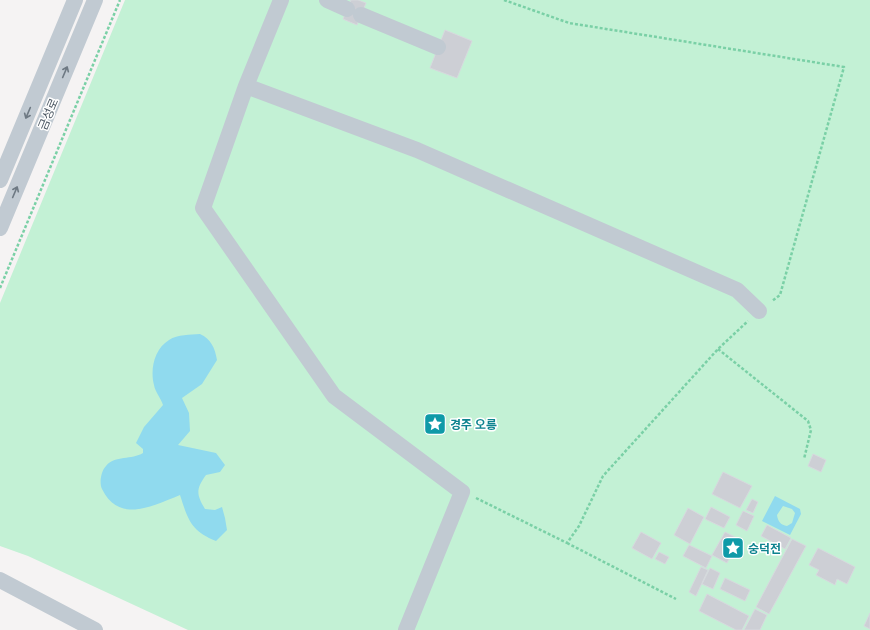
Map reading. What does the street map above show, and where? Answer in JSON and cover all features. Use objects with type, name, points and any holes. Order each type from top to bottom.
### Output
[{"type":"street","name":"금성로","points":[[0,180],[75,0]]},
{"type":"street","name":"금성로","points":[[0,228],[95,0]]},
{"type":"street","points":[[281,0],[246,86],[203,208],[334,396],[462,492],[406,630]]},
{"type":"street","points":[[327,0],[438,47]]},
{"type":"street","points":[[246,86],[416,150],[737,290],[759,311]]},
{"type":"street","points":[[0,580],[95,630]]},
{"type":"path","points":[[0,288],[120,0]]},
{"type":"path","points":[[504,0],[569,24],[844,66],[780,296],[759,311],[718,349],[603,476],[579,526],[567,543]]},
{"type":"path","points":[[718,349],[808,421],[811,430],[804,459]]},
{"type":"path","points":[[462,492],[567,543],[676,599]]},
{"type":"green space","name":"경주 오릉","points":[[125,0],[870,0],[870,630],[188,630],[28,556],[0,546],[0,303]]},
{"type":"water","points":[[200,334],[207,338],[212,344],[217,360],[202,384],[182,398],[189,413],[190,431],[178,445],[216,453],[225,465],[220,472],[206,475],[200,484],[198,492],[205,509],[215,510],[222,507],[227,530],[216,541],[201,533],[192,524],[185,511],[180,495],[148,507],[127,509],[118,506],[109,500],[102,489],[101,484],[103,471],[106,466],[114,460],[143,453],[143,449],[136,443],[144,427],[163,405],[155,388],[153,379],[154,360],[160,349],[169,340],[176,337]]},
{"type":"water","points":[[775,496],[800,509],[801,514],[790,535],[762,521]],"holes":[[[783,506],[792,509],[795,513],[792,523],[787,526],[781,524],[777,515]]]},
{"type":"building","points":[[351,0],[358,0],[366,3],[357,25],[343,19]]},
{"type":"building","points":[[445,30],[472,41],[457,78],[430,68]]},
{"type":"building","points":[[813,454],[826,460],[821,472],[808,466]]},
{"type":"building","points":[[723,472],[752,486],[740,508],[712,494]]},
{"type":"building","points":[[752,499],[758,502],[753,513],[746,510]]},
{"type":"building","points":[[711,507],[730,517],[724,528],[705,519]]},
{"type":"building","points":[[688,508],[704,517],[690,544],[674,535]]},
{"type":"building","points":[[743,511],[754,516],[747,531],[736,525]]},
{"type":"building","points":[[767,525],[791,538],[785,549],[761,536]]},
{"type":"building","points":[[641,532],[661,543],[652,559],[632,548]]},
{"type":"building","points":[[725,532],[739,539],[727,563],[712,555]]},
{"type":"building","points":[[792,539],[806,546],[769,614],[756,607]]},
{"type":"building","points":[[689,545],[712,556],[706,568],[683,556]]},
{"type":"building","points":[[818,548],[855,567],[847,584],[837,579],[835,585],[816,575],[819,570],[809,565]]},
{"type":"building","points":[[659,552],[669,557],[665,564],[655,559]]},
{"type":"building","points":[[701,567],[708,570],[696,596],[689,592]]},
{"type":"building","points":[[710,568],[720,573],[713,589],[702,584]]},
{"type":"building","points":[[725,578],[750,590],[745,601],[720,589]]},
{"type":"building","points":[[707,594],[749,616],[742,630],[736,630],[699,611]]},
{"type":"building","points":[[755,609],[767,615],[760,630],[744,630]]},
{"type":"building","points":[[870,613],[870,629],[864,626]]},
{"type":"place","name":"경주 오릉","points":[[435,424]]},
{"type":"place","name":"숭덕전","points":[[733,548]]}]
